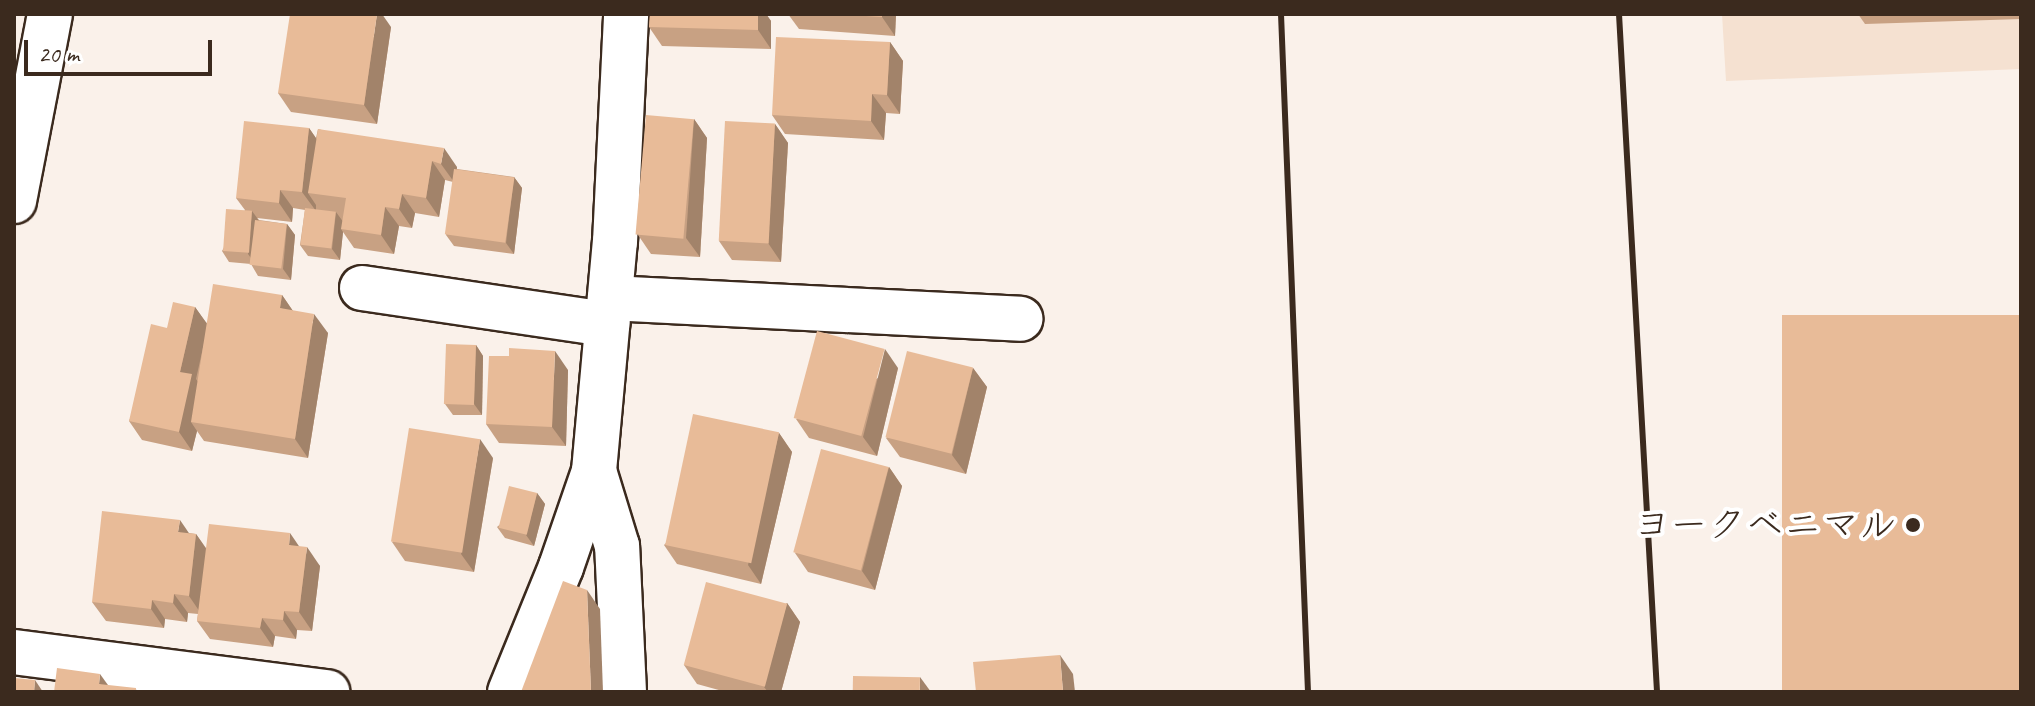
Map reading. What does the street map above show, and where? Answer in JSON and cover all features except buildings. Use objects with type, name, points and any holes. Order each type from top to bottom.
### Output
[{"type":"street","points":[[14,201],[50,14]]},
{"type":"street","points":[[510,692],[561,567],[594,471],[609,311],[626,14]]},
{"type":"street","points":[[362,288],[609,311],[1020,319]]},
{"type":"street","points":[[594,471],[617,546],[624,692]]},
{"type":"street","points":[[14,652],[327,692]]},
{"type":"shaded area","points":[[1722,14],[2021,14],[2021,69],[1726,81]]},
{"type":"railway","points":[[1281,14],[1308,692]]},
{"type":"railway","points":[[1619,14],[1657,692]]},
{"type":"place","name":"ヨークベニマル","points":[[1913,525]]}]
